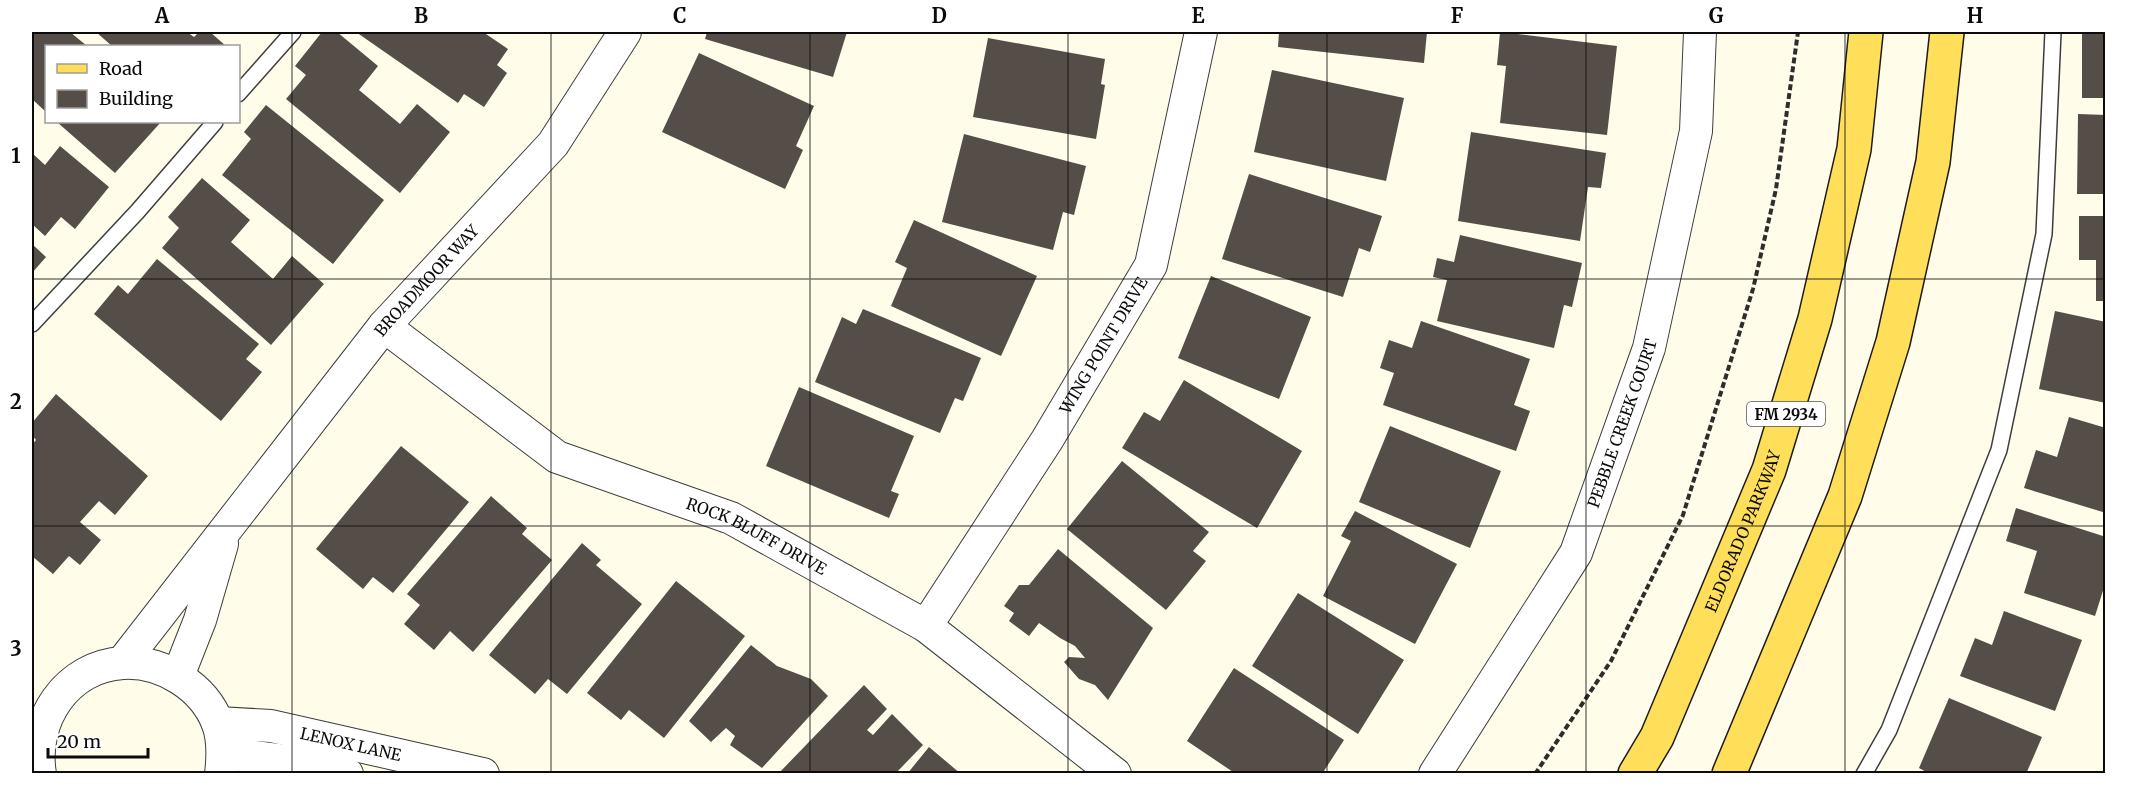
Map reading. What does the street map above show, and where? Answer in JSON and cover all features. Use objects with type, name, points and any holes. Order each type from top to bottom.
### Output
[{"type":"main road","name":"ELDORADO PARKWAY","points":[[1635,774],[1657,737],[1769,470],[1815,319],[1854,149],[1866,32]]},
{"type":"main road","points":[[1729,774],[1845,496],[1893,342],[1933,162],[1947,32]]},
{"type":"street","name":"BROADMOOR WAY","points":[[122,663],[384,326],[553,144],[625,32]]},
{"type":"street","name":"WING POINT DRIVE","points":[[926,626],[1047,440],[1151,265],[1201,32]]},
{"type":"street","name":"PEBBLE CREEK COURT","points":[[1435,774],[1576,553],[1649,348],[1696,131],[1700,32]]},
{"type":"street","name":"ROCK BLUFF DRIVE","points":[[384,326],[557,457],[731,518],[926,626],[1115,774]]},
{"type":"street","name":"BROADMOOR WAY","points":[[178,676],[200,620],[226,529]]},
{"type":"street","points":[[36,749],[53,704],[71,684],[95,670],[122,663],[149,664],[178,676],[202,696],[218,723],[222,763]]},
{"type":"street","name":"LENOX LANE","points":[[218,723],[271,726],[483,774]]},
{"type":"street","name":"LENOX LANE","points":[[222,763],[294,762],[347,774]]},
{"type":"lane","points":[[240,92],[293,32]]},
{"type":"lane","points":[[1864,774],[1889,730],[1999,450],[2044,234],[2054,32]]},
{"type":"lane","points":[[32,324],[137,212],[214,123]]},
{"type":"path","points":[[1535,774],[1611,661],[1683,515],[1753,290],[1776,189],[1798,32]]},
{"type":"building","points":[[32,32],[70,32],[86,45],[45,45],[45,111],[32,99]]},
{"type":"building","points":[[96,32],[187,32],[194,37],[199,32],[210,32],[225,45],[111,45]]},
{"type":"building","points":[[322,32],[337,32],[378,66],[359,90],[400,124],[417,104],[450,132],[400,193],[286,99],[306,75],[295,66]]},
{"type":"building","points":[[356,32],[483,32],[508,49],[497,65],[507,73],[484,107],[464,94],[458,103]]},
{"type":"building","points":[[707,32],[847,32],[833,77],[705,39]]},
{"type":"building","points":[[1279,32],[1427,32],[1424,63],[1278,47]]},
{"type":"building","points":[[1500,32],[1617,46],[1607,135],[1500,123],[1506,66],[1497,65]]},
{"type":"building","points":[[2082,32],[2106,32],[2106,98],[2082,98]]},
{"type":"building","points":[[988,38],[1105,59],[1101,84],[1105,85],[1096,139],[973,117]]},
{"type":"building","points":[[699,53],[814,106],[796,146],[803,150],[785,189],[662,132]]},
{"type":"building","points":[[1272,70],[1404,98],[1386,181],[1254,152]]},
{"type":"building","points":[[266,105],[384,200],[333,264],[222,175],[251,139],[244,132]]},
{"type":"building","points":[[2078,114],[2106,115],[2106,194],[2077,194]]},
{"type":"building","points":[[58,123],[160,123],[115,173]]},
{"type":"building","points":[[1471,132],[1606,153],[1601,188],[1588,187],[1580,241],[1458,221]]},
{"type":"building","points":[[964,134],[1086,166],[1074,215],[1063,212],[1053,250],[942,222]]},
{"type":"building","points":[[60,146],[109,187],[75,229],[61,217],[45,236],[32,224],[32,153],[45,165]]},
{"type":"building","points":[[1249,174],[1382,216],[1370,252],[1359,248],[1343,297],[1222,259]]},
{"type":"building","points":[[202,178],[250,220],[231,242],[273,279],[292,256],[324,284],[271,345],[162,248],[179,228],[168,217]]},
{"type":"building","points":[[2079,216],[2106,216],[2106,301],[2096,301],[2096,260],[2079,260]]},
{"type":"building","points":[[914,220],[1037,276],[1001,356],[891,306],[907,268],[895,262]]},
{"type":"building","points":[[1460,235],[1582,263],[1572,307],[1564,305],[1554,348],[1437,321],[1447,280],[1433,277],[1437,258],[1454,262]]},
{"type":"building","points":[[32,244],[46,257],[32,273]]},
{"type":"building","points":[[157,259],[259,344],[246,359],[262,372],[221,421],[94,314],[118,285],[128,294]]},
{"type":"building","points":[[1211,276],[1311,317],[1279,399],[1178,358]]},
{"type":"building","points":[[863,309],[981,358],[963,401],[955,398],[940,433],[815,382],[842,317],[856,324]]},
{"type":"building","points":[[2055,311],[2106,322],[2106,403],[2039,389]]},
{"type":"building","points":[[1421,321],[1530,359],[1514,405],[1530,411],[1516,451],[1383,405],[1394,373],[1380,368],[1389,340],[1412,348]]},
{"type":"building","points":[[1184,380],[1302,451],[1257,528],[1122,448],[1144,412],[1160,421]]},
{"type":"building","points":[[799,387],[914,436],[891,491],[899,494],[889,518],[766,466]]},
{"type":"building","points":[[56,394],[148,476],[115,515],[99,501],[80,522],[101,540],[80,565],[69,556],[53,574],[32,556],[32,445],[36,440],[32,435],[32,423]]},
{"type":"building","points":[[2069,417],[2106,428],[2106,513],[2024,488],[2036,450],[2057,457]]},
{"type":"building","points":[[1390,426],[1501,471],[1470,548],[1359,502]]},
{"type":"building","points":[[401,446],[469,502],[393,593],[373,577],[363,589],[316,549]]},
{"type":"building","points":[[1122,461],[1209,532],[1193,551],[1206,561],[1166,610],[1067,529]]},
{"type":"building","points":[[491,496],[527,528],[522,534],[552,560],[473,652],[450,631],[434,650],[404,624],[420,605],[407,594]]},
{"type":"building","points":[[2016,508],[2106,537],[2106,581],[2095,616],[2024,593],[2037,551],[2006,541]]},
{"type":"building","points":[[1355,511],[1457,564],[1415,644],[1323,596],[1351,541],[1341,536]]},
{"type":"building","points":[[582,543],[601,560],[596,565],[642,604],[567,694],[548,679],[535,694],[489,655]]},
{"type":"building","points":[[1058,549],[1153,628],[1108,700],[1095,685],[1079,679],[1064,662],[1069,657],[1085,658],[1075,646],[1039,623],[1029,636],[1009,621],[1014,613],[1004,606],[1019,585],[1029,585]]},
{"type":"building","points":[[676,581],[745,636],[664,738],[629,710],[621,720],[587,693]]},
{"type":"building","points":[[1298,593],[1404,660],[1358,734],[1252,666]]},
{"type":"building","points":[[2004,611],[2082,640],[2055,711],[1960,676],[1975,638],[1992,645]]},
{"type":"building","points":[[751,645],[777,666],[811,679],[828,696],[762,768],[730,745],[735,736],[726,728],[711,742],[689,721]]},
{"type":"building","points":[[1234,668],[1344,740],[1322,774],[1236,774],[1187,741]]},
{"type":"building","points":[[864,685],[887,709],[867,730],[873,735],[892,714],[923,745],[895,774],[778,774]]},
{"type":"building","points":[[1949,698],[2042,737],[2026,774],[1930,774],[1919,768]]},
{"type":"building","points":[[929,747],[961,774],[907,774]]}]
